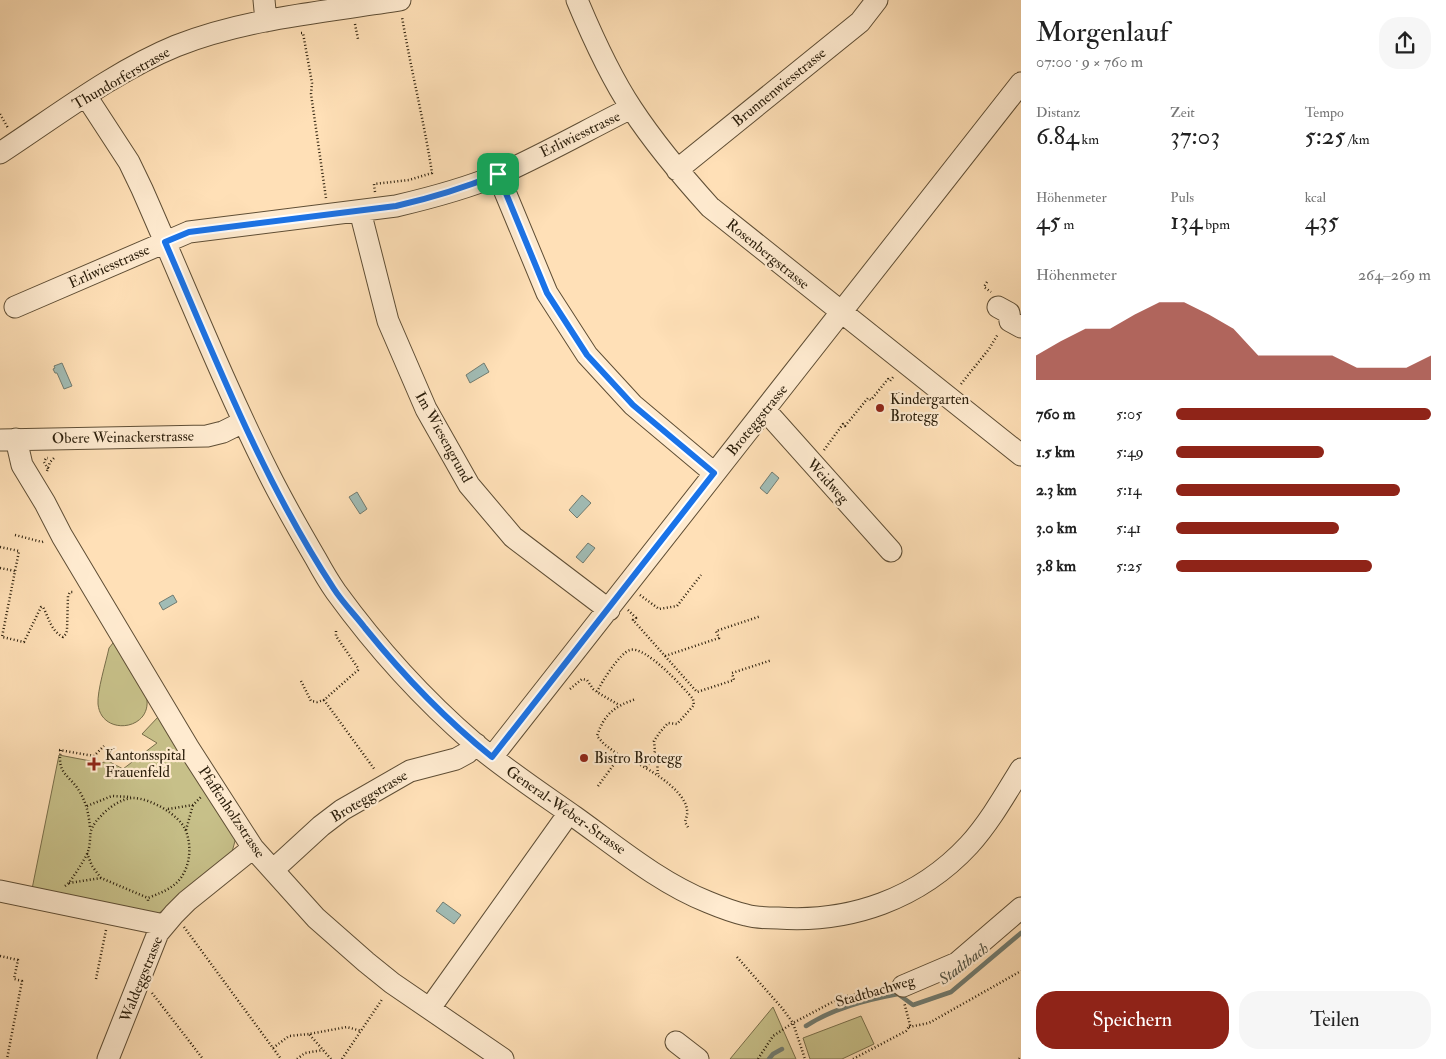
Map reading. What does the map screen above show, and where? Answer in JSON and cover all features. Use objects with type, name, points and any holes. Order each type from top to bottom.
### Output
[{"type":"street","points":[[264,0],[266,22]]},
{"type":"street","name":"Rosenbergstrasse","points":[[576,0],[593,38],[631,108],[677,170],[710,207],[1021,455]]},
{"type":"street","name":"Brunnenwiesstrasse","points":[[677,170],[860,22],[876,0]]},
{"type":"street","name":"Thundorferstrasse","points":[[0,153],[86,96],[174,47],[218,32],[266,22],[396,1]]},
{"type":"street","name":"Broteggstrasse","points":[[273,870],[321,826],[342,810],[410,771],[456,759],[467,753],[484,751],[617,608],[714,473],[1021,83]]},
{"type":"street","name":"General-Weber-Strasse","points":[[86,96],[128,162],[142,189],[243,422],[290,516],[335,590],[397,666],[444,715],[484,751],[569,813],[672,884],[707,902],[746,915],[798,920],[820,918],[863,911],[911,890],[938,872],[975,838],[1001,802],[1021,769]]},
{"type":"street","name":"Erliwiesstrasse","points":[[16,307],[189,232],[368,210],[427,199],[464,188],[498,174],[631,108]]},
{"type":"street","points":[[498,174],[547,293],[587,355],[633,405],[714,473]]},
{"type":"street","name":"Im Wiesengrund","points":[[368,210],[388,321],[426,409],[470,485],[513,537],[617,608]]},
{"type":"street","points":[[998,307],[1009,313],[1010,321],[1021,327]]},
{"type":"street","name":"Weidweg","points":[[765,410],[891,551]]},
{"type":"street","name":"Obere Weinackerstrasse","points":[[8,440],[207,436],[223,432],[243,422]]},
{"type":"street","name":"Pfaffenholzstrasse","points":[[8,440],[99,600],[253,848],[316,918],[392,982],[430,1008],[489,1055]]},
{"type":"street","points":[[430,1008],[569,813]]},
{"type":"street","name":"Waldeggstrasse","points":[[108,1059],[158,933],[161,920],[253,848]]},
{"type":"street","points":[[0,891],[110,914],[161,920]]},
{"type":"street","name":"Stadtbachweg","points":[[903,986],[957,963],[1021,908]]},
{"type":"street","points":[[676,1042],[698,1059]]},
{"type":"path","points":[[368,210],[374,184],[382,185],[410,180],[432,173],[424,123],[420,115],[414,73],[409,61],[402,17],[395,18],[396,1]]},
{"type":"path","points":[[294,17],[297,34],[304,33],[328,215]]},
{"type":"path","points":[[355,25],[358,39]]},
{"type":"path","points":[[973,370],[992,345]]},
{"type":"path","points":[[810,461],[819,448],[823,451],[843,424],[846,426],[868,398],[871,400],[888,379],[890,381],[893,377]]},
{"type":"path","points":[[45,503],[48,468],[54,458],[60,453]]},
{"type":"path","points":[[48,468],[44,462],[46,458],[54,458]]},
{"type":"path","points":[[15,535],[42,542]]},
{"type":"path","points":[[0,547],[19,551],[2,637],[24,642],[41,607],[44,607],[50,624],[57,634],[63,637],[67,630],[68,596],[72,591],[74,592]]},
{"type":"path","points":[[0,568],[15,571]]},
{"type":"path","points":[[636,591],[659,609],[677,606],[678,600],[696,578],[701,575]]},
{"type":"path","points":[[617,608],[636,618],[633,620],[697,692],[711,685],[734,680],[732,673],[772,660]]},
{"type":"path","points":[[754,614],[755,618]]},
{"type":"path","points":[[665,656],[678,650],[718,638],[716,631],[761,616]]},
{"type":"path","points":[[726,623],[728,627]]},
{"type":"path","points":[[300,681],[311,701],[317,702],[324,700],[358,670],[336,636],[336,631]]},
{"type":"path","points":[[700,640],[702,644]]},
{"type":"path","points":[[596,692],[624,654],[634,649],[650,658],[693,699],[694,705],[677,724],[668,723],[660,732],[654,741],[653,755],[646,767]]},
{"type":"path","points":[[761,659],[762,663]]},
{"type":"path","points":[[752,662],[754,666]]},
{"type":"path","points":[[564,694],[582,679],[586,680],[596,692],[620,705]]},
{"type":"path","points":[[636,699],[620,705],[612,711],[600,726],[597,736],[620,756],[658,774],[684,802],[688,813],[685,822],[689,829]]},
{"type":"path","points":[[324,700],[375,770]]},
{"type":"path","points":[[74,874],[87,853],[90,828],[87,806],[76,786],[60,768],[60,750],[94,756],[104,746]]},
{"type":"path","points":[[653,755],[657,761],[658,774]]},
{"type":"path","points":[[598,786],[620,756]]},
{"type":"path","points":[[148,898],[168,890],[180,880],[189,860],[186,830],[193,805],[213,785]]},
{"type":"path","points":[[87,806],[112,796],[149,802],[166,810],[186,830]]},
{"type":"path","points":[[90,828],[114,804],[132,798]]},
{"type":"path","points":[[166,810],[175,810],[193,805]]},
{"type":"path","points":[[87,853],[92,866],[100,878]]},
{"type":"path","points":[[69,883],[100,878],[148,898],[161,920],[281,1059]]},
{"type":"path","points":[[96,979],[110,914]]},
{"type":"path","points":[[0,956],[18,960],[14,979],[22,981],[7,1059]]},
{"type":"path","points":[[737,957],[793,1023],[805,1059]]},
{"type":"path","points":[[853,1059],[906,1031],[909,1027],[929,1023],[1021,971]]},
{"type":"path","points":[[141,977],[203,1059]]},
{"type":"path","points":[[342,1059],[362,1031],[392,982]]},
{"type":"path","name":"Stadtbachweg","points":[[758,1059],[773,1036],[842,997],[903,986]]},
{"type":"path","points":[[907,1013],[909,1027]]},
{"type":"path","points":[[273,1048],[290,1036],[347,1027],[362,1031]]},
{"type":"path","points":[[309,1034],[331,1059]]},
{"type":"path","points":[[297,1059],[305,1053],[322,1050]]},
{"type":"shaded area","points":[[115,643],[139,680],[147,700],[146,710],[141,718],[125,726],[107,721],[101,714],[98,704],[104,668],[109,648]]},
{"type":"shaded area","points":[[159,716],[234,835],[235,841],[232,852],[157,915],[32,889],[59,755],[101,763],[108,761],[123,769],[157,743],[142,734]]},
{"type":"shaded area","points":[[773,1007],[796,1059],[730,1059]]},
{"type":"shaded area","points":[[861,1016],[874,1044],[842,1059],[810,1059],[803,1038]]},
{"type":"water","points":[[62,363],[72,386],[64,389],[57,373],[53,369],[55,368],[54,366]]},
{"type":"water","points":[[484,363],[489,372],[470,383],[466,375]]},
{"type":"water","points":[[772,472],[779,478],[767,494],[760,488]]},
{"type":"water","points":[[357,492],[367,509],[360,514],[349,497]]},
{"type":"water","points":[[582,495],[591,503],[577,518],[569,510]]},
{"type":"water","points":[[588,543],[595,548],[583,563],[576,557]]},
{"type":"water","points":[[173,595],[177,602],[163,610],[159,603]]},
{"type":"water","points":[[443,902],[461,915],[454,924],[436,911]]},
{"type":"waterway","name":"Stadtbach","points":[[806,1026],[828,1014],[874,999],[898,994],[913,1005],[951,992],[1021,933]]},
{"type":"waterway","name":"Stadtbach","points":[[769,1059],[773,1054],[782,1049]]},
{"type":"place","name":"Kindergarten Brotegg","points":[[880,408]]},
{"type":"place","name":"Bistro Brotegg","points":[[584,758]]},
{"type":"place","name":"Kantonsspital Frauenfeld","points":[[94,764]]},
{"type":"route","points":[[498,174],[547,293],[587,355],[633,405],[714,473],[609,610],[492,757],[444,715],[397,666],[335,590],[290,516],[243,422],[165,242],[189,232],[396,206],[464,188],[498,174]]}]
